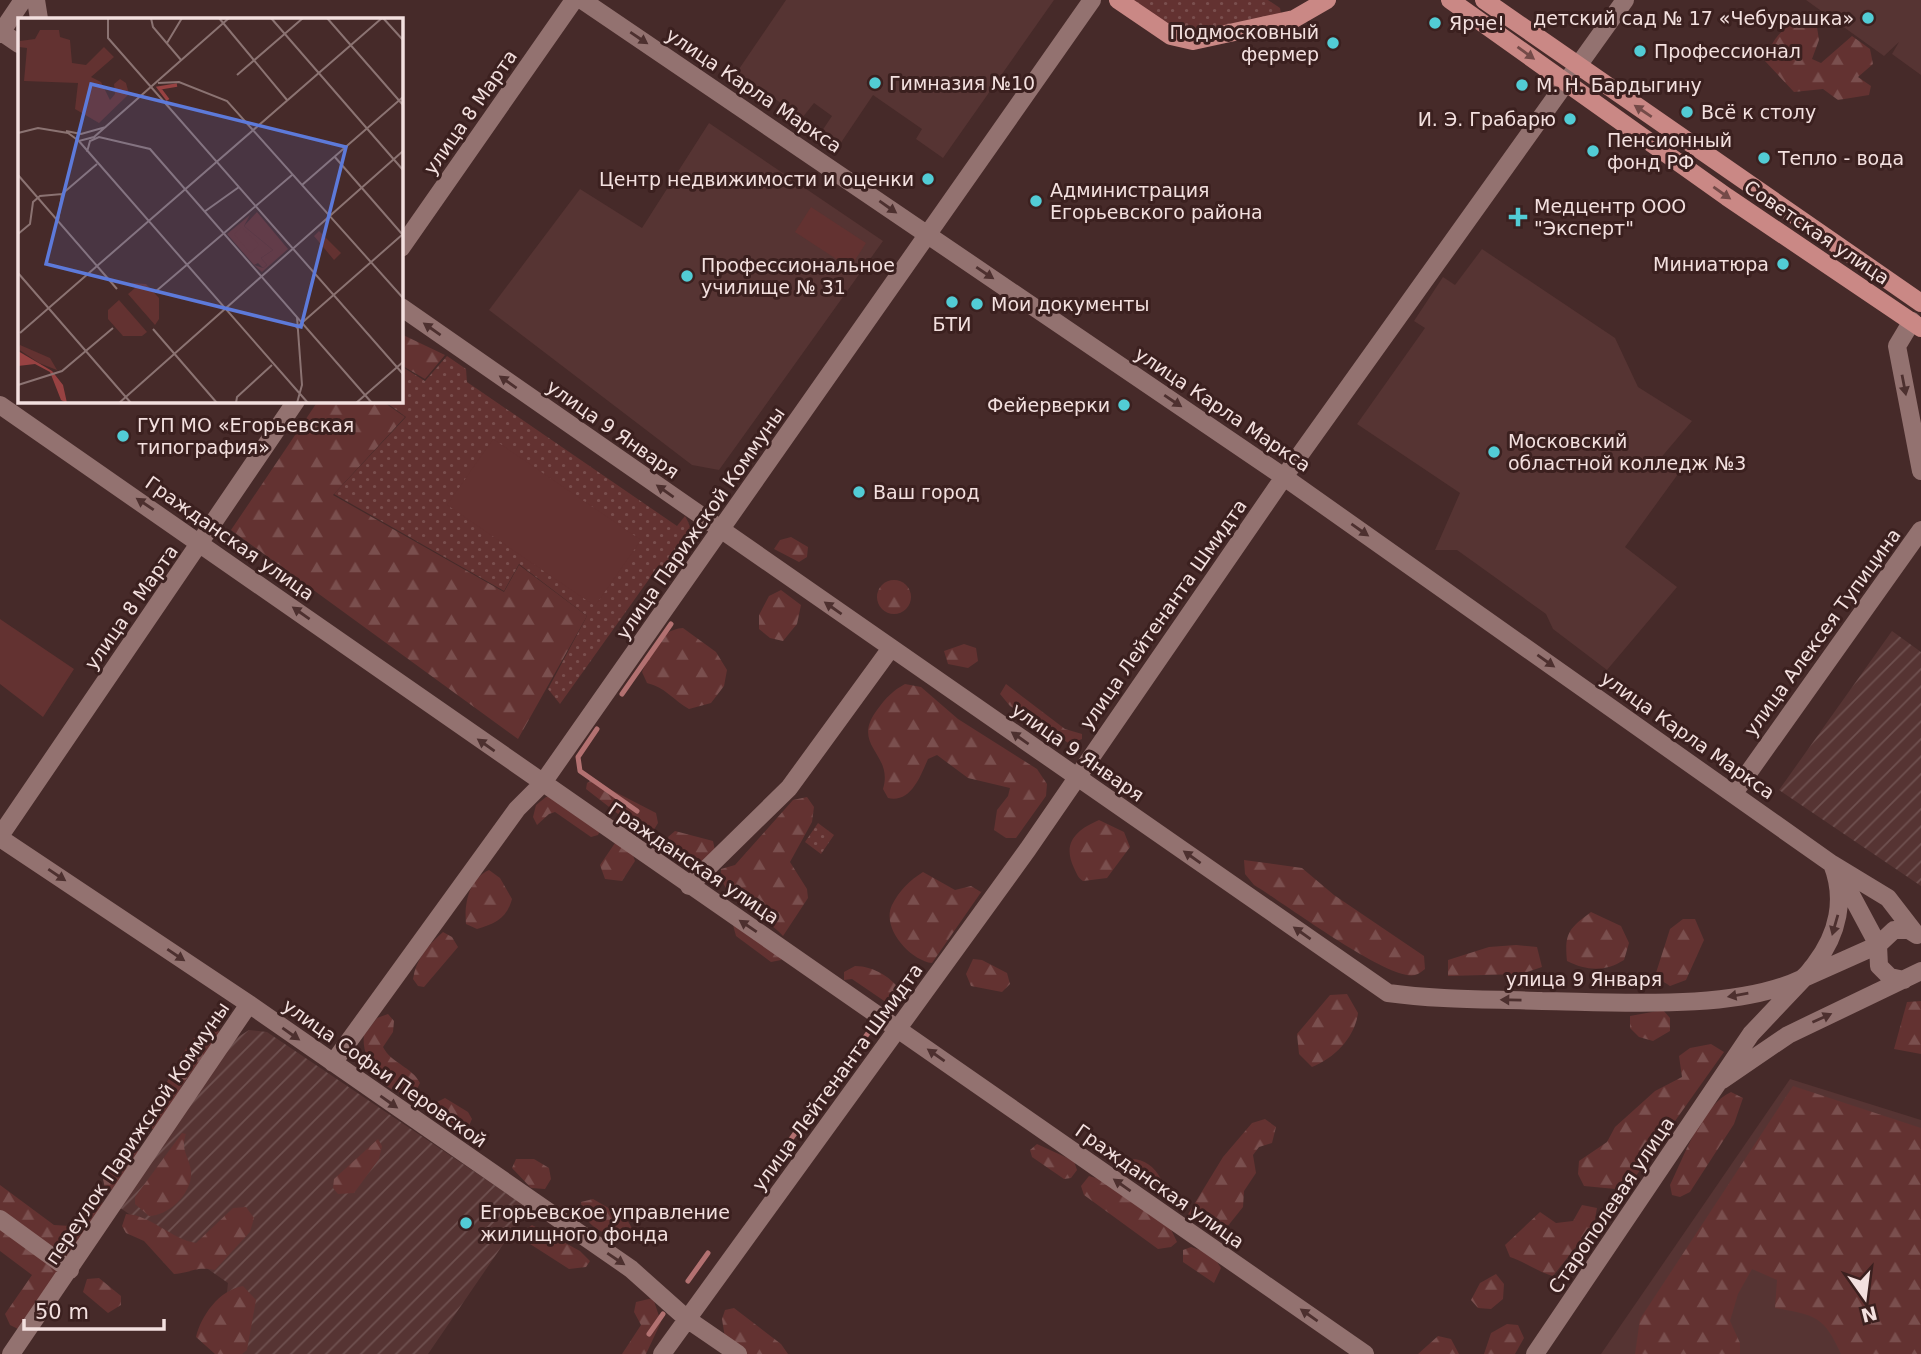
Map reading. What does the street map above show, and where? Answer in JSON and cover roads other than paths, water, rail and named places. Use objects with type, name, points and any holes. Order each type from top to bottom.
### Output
[{"type":"main road","points":[[1118,0],[1171,36],[1193,41],[1294,19],[1327,0]]},
{"type":"main road","name":"Советская улица","points":[[1450,0],[1727,197],[1916,324]]},
{"type":"main road","name":"Советская улица","points":[[1484,0],[1921,303]]},
{"type":"street","points":[[18,43],[0,32],[23,0]]},
{"type":"street","points":[[36,0],[39,18]]},
{"type":"street","name":"улица 8 Марта","points":[[402,247],[574,0]]},
{"type":"street","name":"улица Карла Маркса","points":[[582,0],[1284,477],[1832,864],[1888,898],[1918,935]]},
{"type":"street","name":"улица Парижской Коммуны","points":[[332,1063],[517,809],[542,784],[1092,0]]},
{"type":"street","name":"улица Лейтенанта Шмидта","points":[[662,1354],[1028,849],[1076,776],[1445,248],[1625,0]]},
{"type":"street","name":"улица 9 Января","points":[[402,308],[1388,993],[1424,998],[1688,1000],[1768,990],[1804,978],[1878,945],[1894,930],[1918,935]]},
{"type":"street","points":[[1916,324],[1897,346],[1921,471]]},
{"type":"street","name":"улица 8 Марта","points":[[0,837],[295,402]]},
{"type":"street","name":"Гражданская улица","points":[[0,405],[1365,1354]]},
{"type":"street","name":"улица Алексея Тупицина","points":[[1734,793],[1921,530]]},
{"type":"street","points":[[689,886],[789,788],[891,648]]},
{"type":"street","name":"улица Софьи Перовской","points":[[0,837],[249,1004],[631,1269],[687,1319],[738,1354]]},
{"type":"street","points":[[1723,1080],[1732,1059],[1745,1042],[1804,978],[1828,946],[1836,925],[1839,889],[1832,864]]},
{"type":"street","points":[[1832,864],[1855,899],[1878,945],[1879,966],[1890,977],[1914,977]]},
{"type":"street","points":[[1723,1080],[1788,1035],[1914,977]]},
{"type":"street","name":"переулок Парижской Коммуны","points":[[11,1354],[249,1004]]},
{"type":"street","name":"Старополевая улица","points":[[1535,1354],[1723,1080]]},
{"type":"street","points":[[0,1219],[70,1270]]},
{"type":"waterway","points":[[622,694],[671,624]]},
{"type":"waterway","points":[[597,729],[578,757],[580,771],[637,811]]},
{"type":"waterway","points":[[839,1073],[871,1029]]},
{"type":"waterway","points":[[817,1103],[831,1085]]},
{"type":"waterway","points":[[783,1150],[807,1117]]},
{"type":"waterway","points":[[758,1184],[775,1160]]},
{"type":"waterway","points":[[688,1281],[708,1253]]},
{"type":"waterway","points":[[649,1334],[663,1314]]},
{"type":"place","name":"детский сад № 17 «Чебурашка»","points":[[1868,18]]},
{"type":"place","name":"Ярче!","points":[[1435,23]]},
{"type":"place","name":"Подмосковный фермер","points":[[1333,43]]},
{"type":"place","name":"Профессионал","points":[[1640,51]]},
{"type":"place","name":"Гимназия №10","points":[[875,83]]},
{"type":"place","name":"М. Н. Бардыгину","points":[[1522,85]]},
{"type":"place","name":"Всё к столу","points":[[1687,112]]},
{"type":"place","name":"И. Э. Грабарю","points":[[1570,119]]},
{"type":"place","name":"Пенсионный фонд РФ","points":[[1593,151]]},
{"type":"place","name":"Тепло - вода","points":[[1764,158]]},
{"type":"place","name":"Центр недвижимости и оценки","points":[[928,179]]},
{"type":"place","name":"Администрация Егорьевского района","points":[[1036,201]]},
{"type":"place","name":"Медцентр ООО \"Эксперт\"","points":[[1518,217]]},
{"type":"place","name":"Миниатюра","points":[[1783,264]]},
{"type":"place","name":"Профессиональное училище № 31","points":[[687,276]]},
{"type":"place","name":"БТИ","points":[[952,302]]},
{"type":"place","name":"Мои документы","points":[[977,304]]},
{"type":"place","name":"Фейерверки","points":[[1124,405]]},
{"type":"place","name":"ГУП МО «Егорьевская типография»","points":[[123,436]]},
{"type":"place","name":"Московский областной колледж №3","points":[[1494,452]]},
{"type":"place","name":"Ваш город","points":[[859,492]]},
{"type":"place","name":"Егорьевское управление жилищного фонда","points":[[466,1223]]}]
